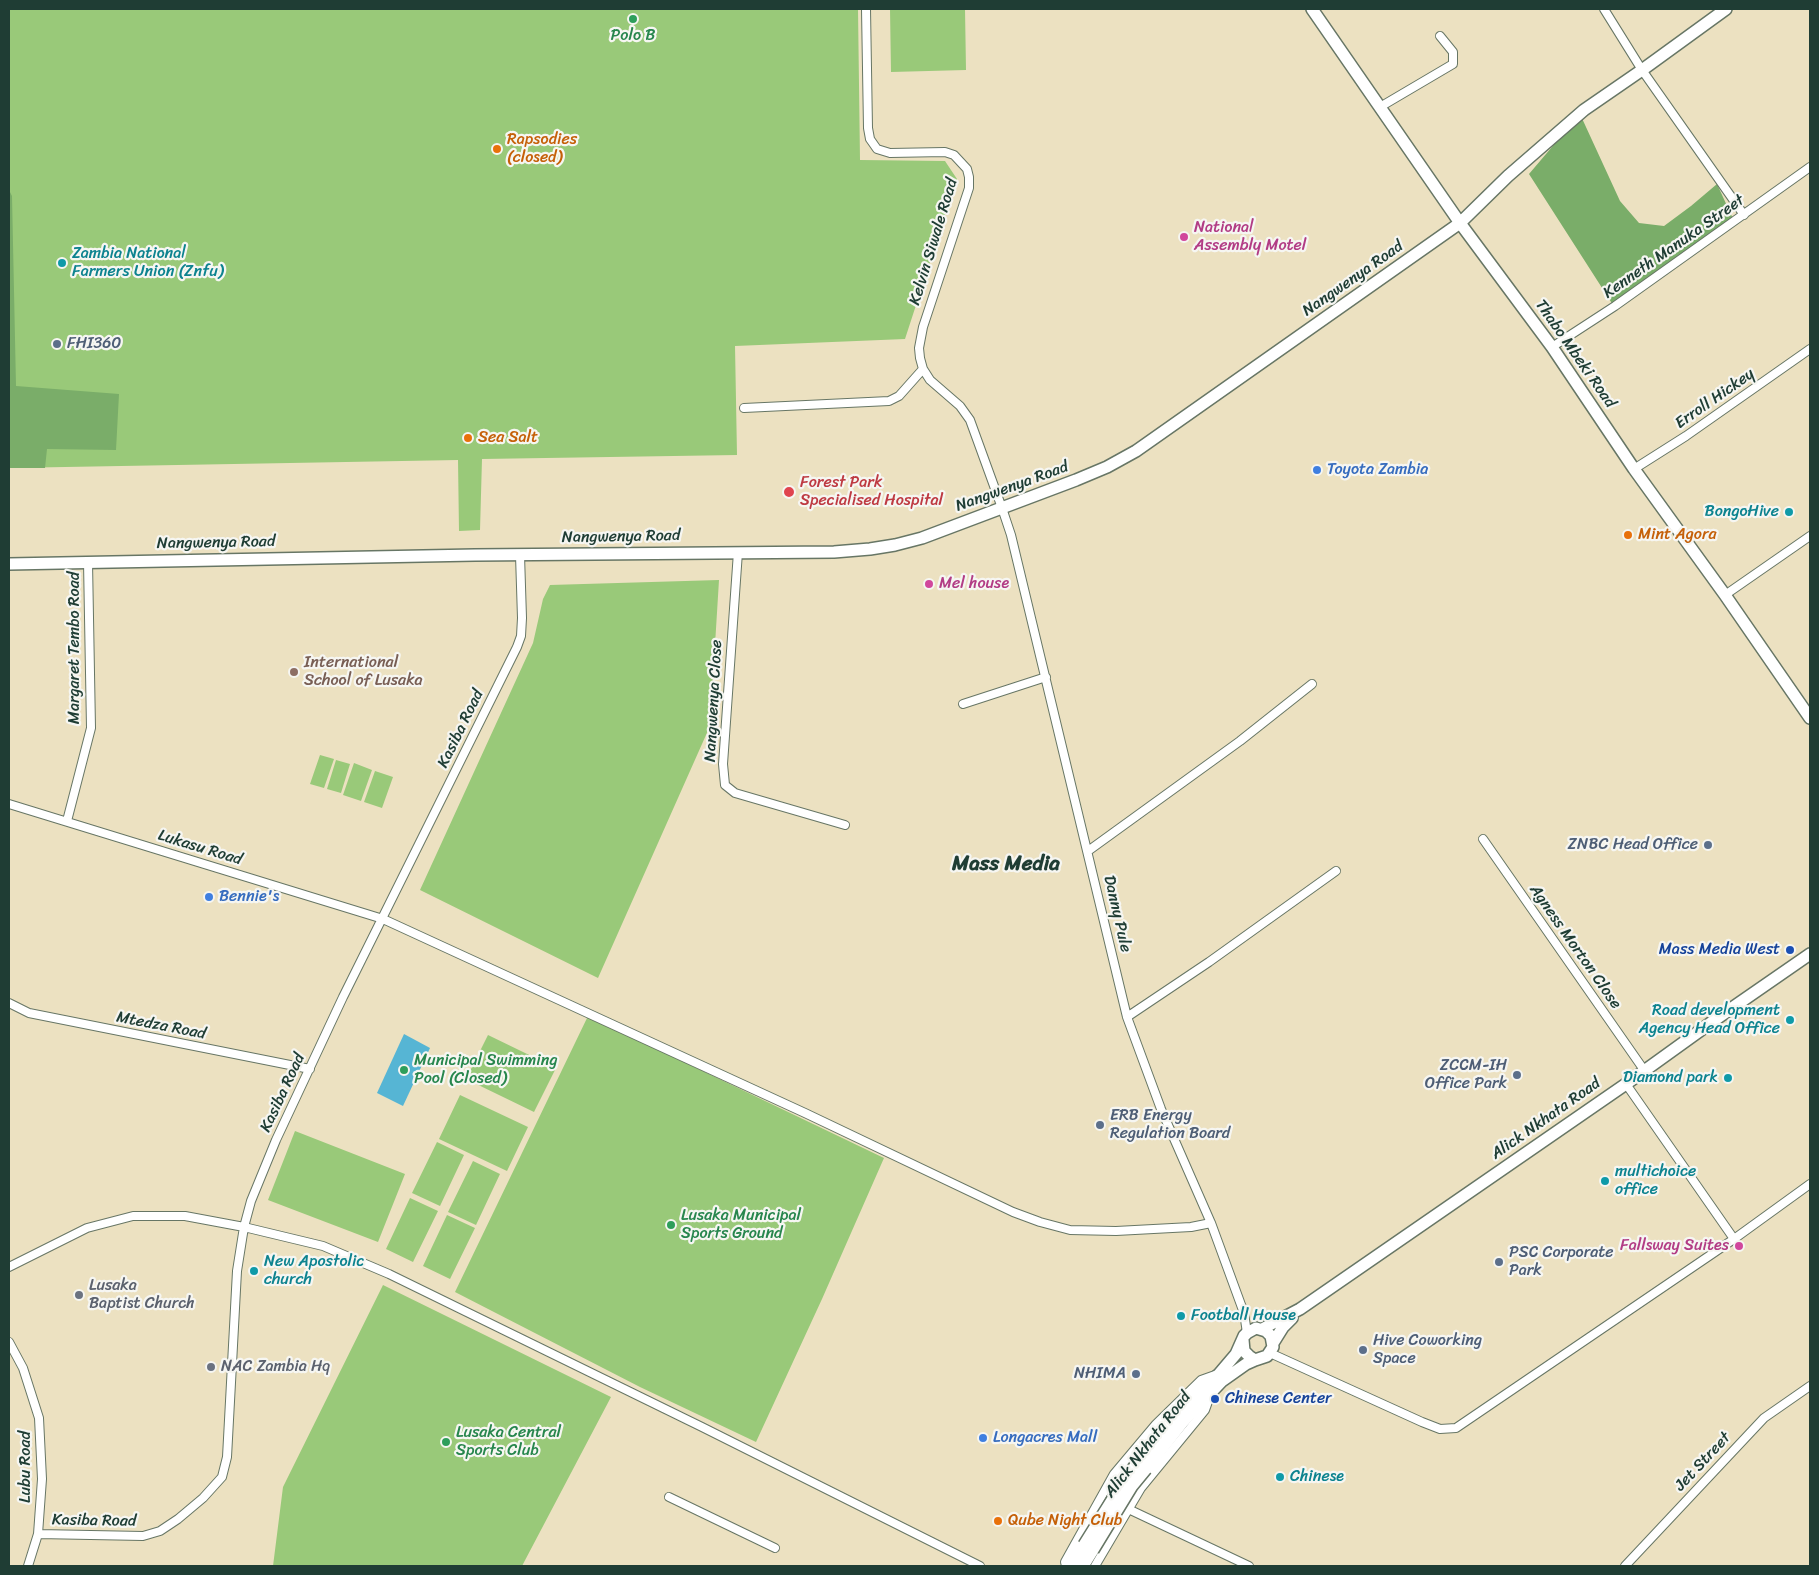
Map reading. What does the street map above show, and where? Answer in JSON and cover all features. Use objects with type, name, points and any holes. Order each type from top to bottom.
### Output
[{"type":"main road","name":"Thabo Mbeki Road","points":[[1312,9],[1460,223],[1552,348],[1634,469],[1725,595],[1810,718]]},
{"type":"main road","name":"Nangwenya Road","points":[[9,564],[520,555],[834,552],[878,548],[922,538],[1076,480],[1107,467],[1136,451],[1460,223],[1508,176],[1584,110],[1726,9]]},
{"type":"main road","name":"Alick Nkhata Road","points":[[1272,1348],[1283,1326],[1300,1310],[1810,954]]},
{"type":"main road","name":"Alick Nkhata Road","points":[[1261,1329],[1300,1310]]},
{"type":"main road","points":[[1253,1329],[1261,1329],[1269,1333],[1272,1348],[1264,1358],[1255,1360],[1244,1351],[1245,1336],[1253,1329]]},
{"type":"main road","name":"Alick Nkhata Road","points":[[1142,1466],[1174,1418],[1219,1374],[1236,1354],[1245,1336]]},
{"type":"main road","name":"Alick Nkhata Road","points":[[1072,1566],[1088,1547],[1124,1481],[1142,1466],[1222,1381],[1255,1360]]},
{"type":"main road","name":"Alick Nkhata Road","points":[[1083,1566],[1088,1547]]},
{"type":"street","name":"Kelvin Siwale Road","points":[[866,9],[868,128],[870,139],[877,149],[890,153],[945,152],[954,155],[967,169],[969,177],[969,188],[920,336],[920,358],[923,369]]},
{"type":"street","points":[[1604,9],[1642,70],[1744,215]]},
{"type":"street","points":[[1380,108],[1453,64],[1452,52],[1440,36]]},
{"type":"street","name":"Kenneth Manuka Street","points":[[1552,348],[1616,306],[1810,167]]},
{"type":"street","name":"Erroll Hickey","points":[[1634,469],[1686,436],[1810,349]]},
{"type":"street","points":[[744,408],[889,401],[899,396],[923,369],[930,380],[965,411],[1002,508]]},
{"type":"street","name":"Danny Pule","points":[[1002,508],[1011,535],[1046,677],[1127,1017],[1161,1109],[1211,1223],[1244,1313],[1245,1336]]},
{"type":"street","points":[[1725,595],[1810,536]]},
{"type":"street","name":"Nangwenya Close","points":[[738,552],[723,764],[725,785],[735,793],[845,825]]},
{"type":"street","name":"Kasiba Road","points":[[38,1534],[143,1536],[160,1531],[203,1498],[222,1477],[227,1458],[238,1271],[244,1227],[251,1201],[263,1170],[343,997],[517,648],[521,636],[522,618],[520,555]]},
{"type":"street","name":"Margaret Tembo Road","points":[[67,821],[91,728],[88,562]]},
{"type":"street","points":[[963,704],[1046,677]]},
{"type":"street","points":[[1088,851],[1240,741],[1312,684]]},
{"type":"street","name":"Lukasu Road","points":[[9,804],[383,919],[805,1113],[1013,1212],[1040,1222],[1070,1230],[1116,1231],[1191,1228],[1211,1223]]},
{"type":"street","name":"Agness Morton Close","points":[[1483,839],[1644,1070]]},
{"type":"street","points":[[1127,1017],[1209,962],[1336,871]]},
{"type":"street","name":"Mtedza Road","points":[[9,1003],[29,1013],[310,1068]]},
{"type":"street","points":[[1626,1084],[1734,1239]]},
{"type":"street","points":[[1272,1348],[1422,1422],[1440,1429],[1456,1428],[1734,1239],[1810,1184]]},
{"type":"street","points":[[9,1267],[87,1228],[133,1216],[185,1216],[244,1227],[323,1246],[389,1274],[980,1566]]},
{"type":"street","name":"Danny Pule","points":[[1244,1313],[1261,1329]]},
{"type":"street","name":"Lubu Road","points":[[9,1342],[23,1368],[39,1418],[42,1479],[38,1534],[28,1566]]},
{"type":"street","name":"Alick Nkhata Road","points":[[1066,1566],[1065,1562],[1114,1474],[1156,1424],[1200,1380],[1219,1374]]},
{"type":"street","name":"Jet Street","points":[[1625,1566],[1764,1418],[1810,1386]]},
{"type":"street","points":[[1095,1566],[1142,1488],[1205,1410],[1211,1392]]},
{"type":"street","points":[[1102,1494],[1129,1509],[1249,1566]]},
{"type":"street","points":[[669,1497],[775,1548]]},
{"type":"green space","points":[[9,9],[858,9],[860,160],[945,161],[957,179],[905,339],[735,346],[737,455],[482,459],[480,530],[459,531],[458,460],[9,468]]},
{"type":"green space","points":[[890,9],[965,9],[966,70],[891,72]]},
{"type":"green space","points":[[1580,114],[1620,201],[1639,223],[1664,226],[1717,184],[1734,221],[1613,305],[1529,174]]},
{"type":"green space","points":[[9,190],[12,196],[16,386],[119,394],[116,450],[47,449],[45,468],[9,468]]},
{"type":"green space","points":[[719,580],[710,726],[598,978],[420,890],[533,643],[543,599],[550,585]]},
{"type":"green space","points":[[320,755],[334,759],[324,788],[310,784]]},
{"type":"green space","points":[[336,760],[350,764],[341,793],[327,789]]},
{"type":"green space","points":[[354,763],[372,770],[361,801],[343,795]]},
{"type":"green space","points":[[375,771],[393,777],[382,808],[364,802]]},
{"type":"green space","name":"Lusaka Municipal Sports Ground","points":[[588,1016],[884,1158],[756,1442],[640,1387],[455,1292]]},
{"type":"green space","points":[[488,1035],[556,1068],[534,1112],[466,1079]]},
{"type":"green space","points":[[460,1095],[528,1127],[507,1171],[439,1139]]},
{"type":"green space","points":[[295,1131],[405,1174],[378,1242],[268,1200]]},
{"type":"green space","points":[[437,1142],[464,1155],[440,1206],[412,1193]]},
{"type":"green space","points":[[473,1161],[500,1174],[476,1225],[448,1212]]},
{"type":"green space","points":[[410,1198],[438,1211],[413,1262],[386,1249]]},
{"type":"green space","points":[[447,1215],[475,1228],[450,1279],[423,1266]]},
{"type":"green space","name":"Lusaka Central Sports Club","points":[[383,1285],[611,1397],[522,1566],[273,1566],[283,1487]]},
{"type":"water","name":"Municipal Swimming Pool (Closed)","points":[[404,1034],[430,1048],[403,1106],[377,1093]]},
{"type":"place","name":"Polo B","points":[[633,19]]},
{"type":"place","name":"Rapsodies (closed)","points":[[497,149]]},
{"type":"place","name":"National Assembly Motel","points":[[1184,237]]},
{"type":"place","name":"Zambia National Farmers Union (Znfu)","points":[[62,263]]},
{"type":"place","name":"FHI360","points":[[57,344]]},
{"type":"place","name":"Sea Salt","points":[[468,438]]},
{"type":"place","name":"Toyota Zambia","points":[[1317,470]]},
{"type":"place","name":"Forest Park Specialised Hospital","points":[[789,492]]},
{"type":"place","name":"BongoHive","points":[[1789,512]]},
{"type":"place","name":"Mint Agora","points":[[1628,535]]},
{"type":"place","name":"Mel house","points":[[929,584]]},
{"type":"place","name":"International School of Lusaka","points":[[294,672]]},
{"type":"place","name":"ZNBC Head Office","points":[[1708,845]]},
{"type":"place","name":"Bennie's","points":[[209,897]]},
{"type":"place","name":"Mass Media West","points":[[1790,950]]},
{"type":"place","name":"Road development Agency Head Office","points":[[1790,1020]]},
{"type":"place","name":"Municipal Swimming Pool (Closed)","points":[[404,1070]]},
{"type":"place","name":"ZCCM-IH Office Park","points":[[1517,1075]]},
{"type":"place","name":"Diamond park","points":[[1728,1078]]},
{"type":"place","name":"ERB Energy Regulation Board","points":[[1100,1125]]},
{"type":"place","name":"multichoice office","points":[[1605,1181]]},
{"type":"place","name":"Lusaka Municipal Sports Ground","points":[[671,1225]]},
{"type":"place","name":"Fallsway Suites","points":[[1739,1246]]},
{"type":"place","name":"PSC Corporate Park","points":[[1499,1262]]},
{"type":"place","name":"New Apostolic church","points":[[254,1271]]},
{"type":"place","name":"Lusaka Baptist Church","points":[[79,1295]]},
{"type":"place","name":"Football House","points":[[1181,1316]]},
{"type":"place","name":"Hive Coworking Space","points":[[1363,1350]]},
{"type":"place","name":"NAC Zambia Hq","points":[[211,1367]]},
{"type":"place","name":"NHIMA","points":[[1136,1374]]},
{"type":"place","name":"Chinese Center","points":[[1215,1399]]},
{"type":"place","name":"Longacres Mall","points":[[983,1438]]},
{"type":"place","name":"Lusaka Central Sports Club","points":[[446,1442]]},
{"type":"place","name":"Chinese","points":[[1280,1477]]},
{"type":"place","name":"Qube Night Club","points":[[998,1521]]},
{"type":"district","name":"Mass Media","points":[[1006,865]]}]
